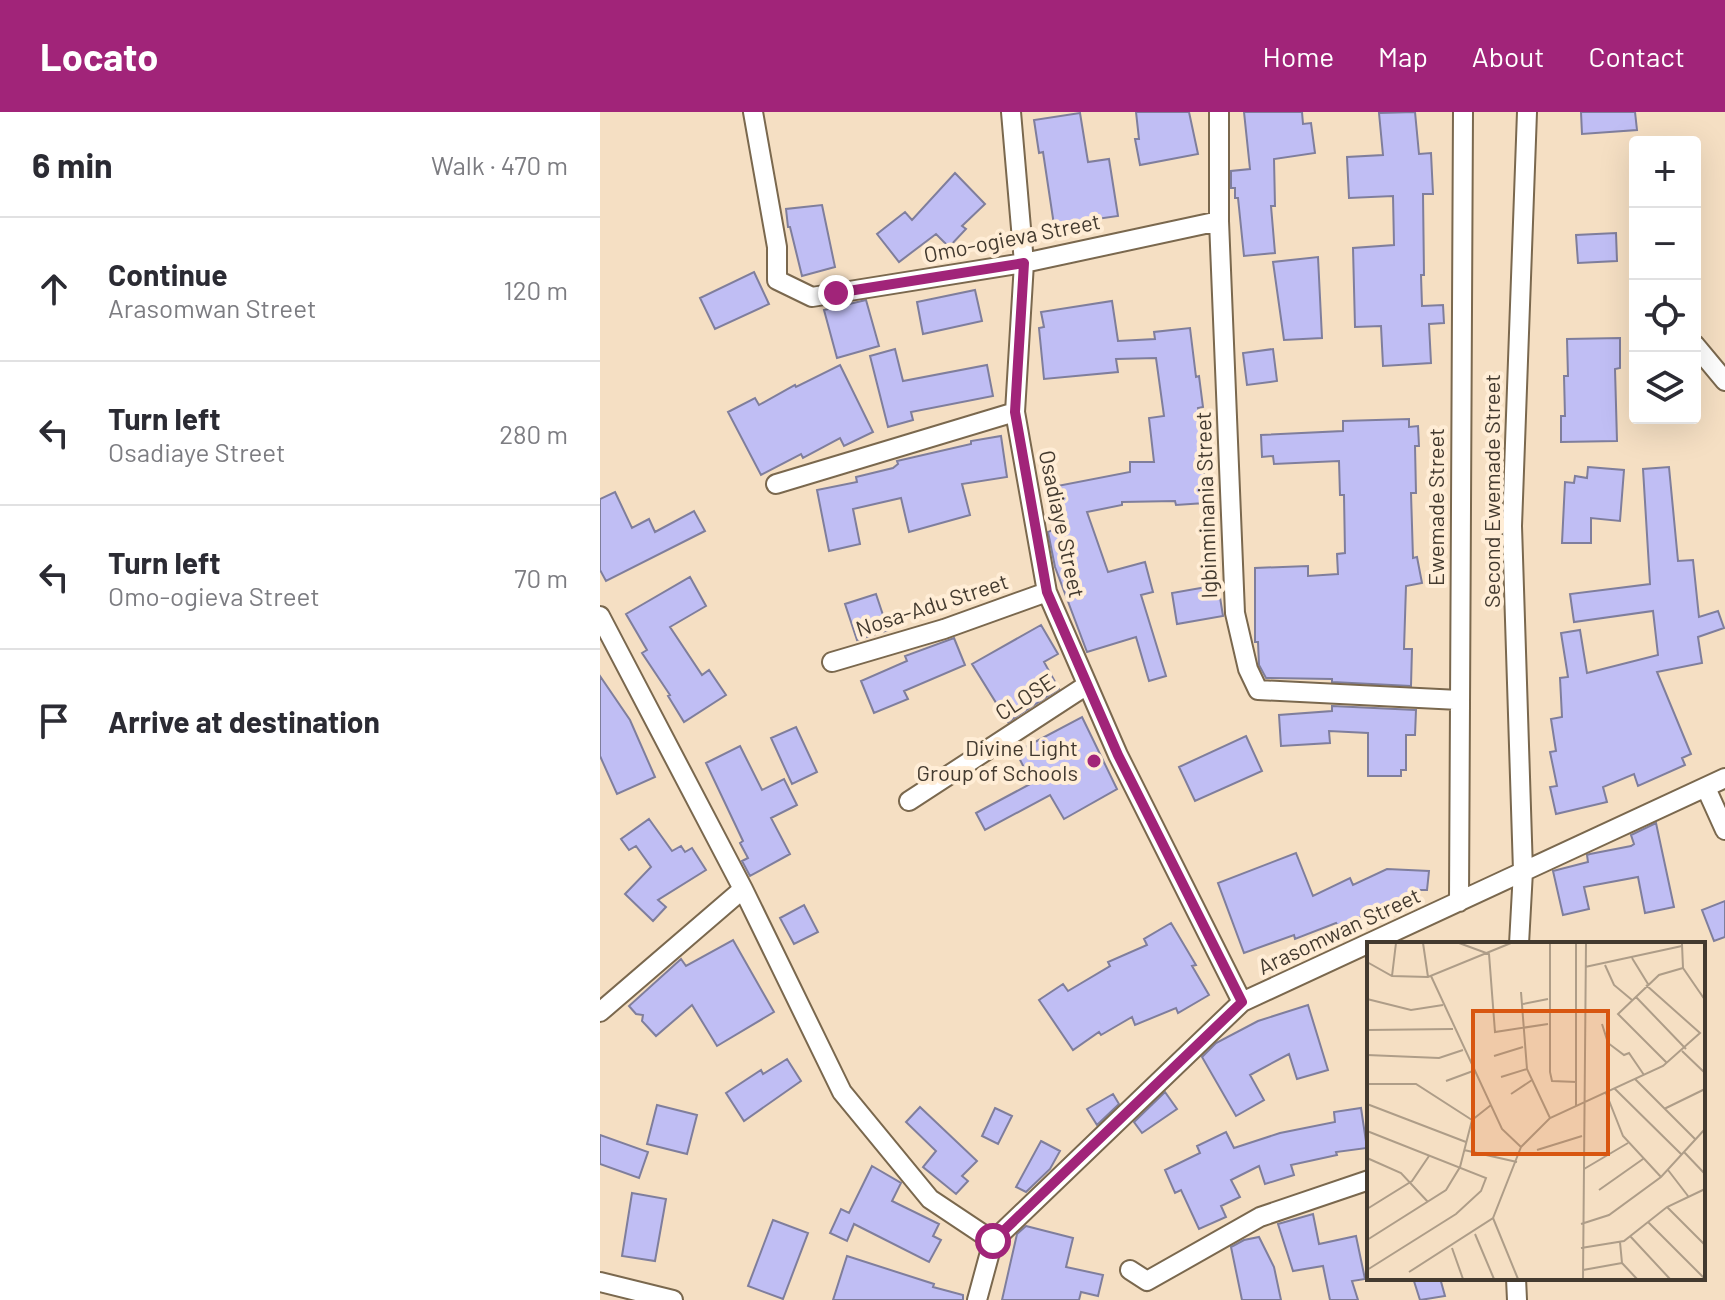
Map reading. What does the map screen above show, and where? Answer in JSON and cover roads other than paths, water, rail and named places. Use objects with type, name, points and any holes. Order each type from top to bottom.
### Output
[{"type":"street","name":"Omo-ogieva Street","points":[[753,112],[777,247],[777,280],[812,297],[1024,263],[1219,221]]},
{"type":"street","name":"Osadiaye Street","points":[[1011,112],[1024,263],[1015,412],[1047,592],[1118,755],[1242,1002]]},
{"type":"street","name":"Igbinminania Street","points":[[1219,112],[1219,221],[1235,613],[1248,669],[1258,690],[1459,700]]},
{"type":"street","name":"Ewemade Street","points":[[1459,902],[1463,112]]},
{"type":"street","name":"Second Ewemade Street","points":[[1519,942],[1523,871],[1512,526],[1527,112]]},
{"type":"street","points":[[1701,352],[1725,381]]},
{"type":"street","points":[[776,484],[1015,412]]},
{"type":"street","name":"Nosa-Adu Street","points":[[832,662],[944,629],[1047,592]]},
{"type":"street","points":[[600,616],[743,889],[842,1092],[930,1199],[993,1241],[977,1300]]},
{"type":"street","name":"CLOSE","points":[[909,801],[1087,685]]},
{"type":"street","name":"Arasomwan Street","points":[[1372,942],[1725,778]]},
{"type":"street","points":[[1706,788],[1725,830]]},
{"type":"street","points":[[600,1012],[743,889]]},
{"type":"street","name":"Arasomwan Street","points":[[993,1241],[1242,1002],[1367,944]]},
{"type":"street","points":[[1130,1270],[1147,1281],[1260,1217],[1367,1181]]},
{"type":"street","points":[[1516,1280],[1517,1300]]},
{"type":"street","points":[[600,1282],[673,1300]]},
{"type":"place","name":"Divine Light Group of Schools","points":[[1094,761]]}]
